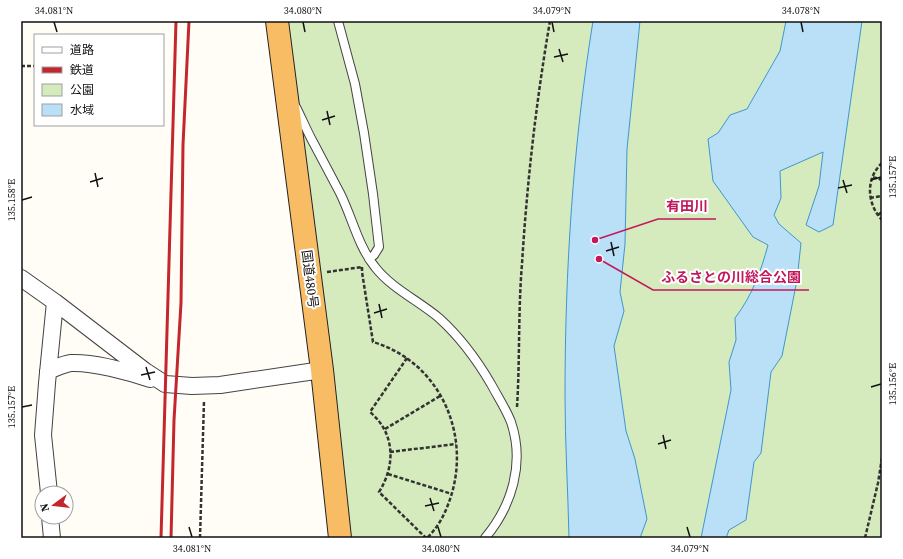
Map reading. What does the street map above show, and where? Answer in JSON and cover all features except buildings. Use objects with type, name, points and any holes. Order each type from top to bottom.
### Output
[{"type":"highway","name":"国道480号","points":[[277,21],[322,370],[340,538]]},
{"type":"street","points":[[21,278],[165,384]]},
{"type":"street","points":[[48,485],[44,435],[48,371],[55,302]]},
{"type":"street","points":[[48,371],[72,363],[89,364],[130,372],[165,384],[220,386],[322,370]]},
{"type":"street","points":[[51,525],[52,538]]},
{"type":"lane","points":[[338,21],[355,84],[369,162],[379,241],[377,251],[369,259]]},
{"type":"lane","points":[[286,94],[295,105],[340,194],[369,259],[382,275],[426,307],[452,331],[486,375],[508,415],[517,456],[515,481],[506,508],[485,538]]},
{"type":"path","points":[[516,413],[521,281],[528,186],[536,113],[550,21]]},
{"type":"path","points":[[21,66],[34,66]]},
{"type":"path","points":[[882,163],[877,168],[870,187],[870,198],[882,220]]},
{"type":"path","points":[[873,177],[882,180]]},
{"type":"path","points":[[870,198],[882,196]]},
{"type":"path","points":[[878,215],[882,212]]},
{"type":"path","points":[[324,272],[362,267],[369,259]]},
{"type":"path","points":[[362,267],[373,342],[388,346],[407,358],[425,374],[440,396],[452,424],[456,444],[456,480],[452,494],[439,524],[426,538],[379,492],[386,481],[388,474],[390,452],[385,429],[370,412],[407,358]]},
{"type":"path","points":[[200,538],[204,386]]},
{"type":"path","points":[[385,429],[440,396]]},
{"type":"path","points":[[390,452],[456,444]]},
{"type":"path","points":[[865,538],[882,458]]},
{"type":"path","points":[[388,474],[452,494]]},
{"type":"green space","points":[[284,21],[882,21],[882,538],[351,538]]},
{"type":"water","points":[[593,21],[640,21],[627,149],[625,244],[620,292],[624,311],[614,346],[626,431],[635,459],[647,519],[640,538],[569,538],[565,431],[565,349],[569,255],[575,161]]},
{"type":"water","points":[[786,21],[862,21],[833,225],[819,232],[806,225],[819,186],[823,152],[780,171],[781,198],[774,215],[779,224],[801,243],[797,280],[782,356],[771,372],[761,453],[754,462],[746,520],[729,530],[726,538],[701,538],[731,390],[729,362],[736,340],[735,318],[741,310],[755,283],[768,245],[753,237],[713,181],[708,139],[718,133],[730,115],[747,109],[780,51]]},
{"type":"railway","points":[[161,538],[176,21]]},
{"type":"railway","points":[[171,538],[174,420],[181,303],[183,145],[189,21]]},
{"type":"place","name":"有田川","points":[[595,240]]},
{"type":"place","name":"ふるさとの川総合公園","points":[[599,259]]}]
